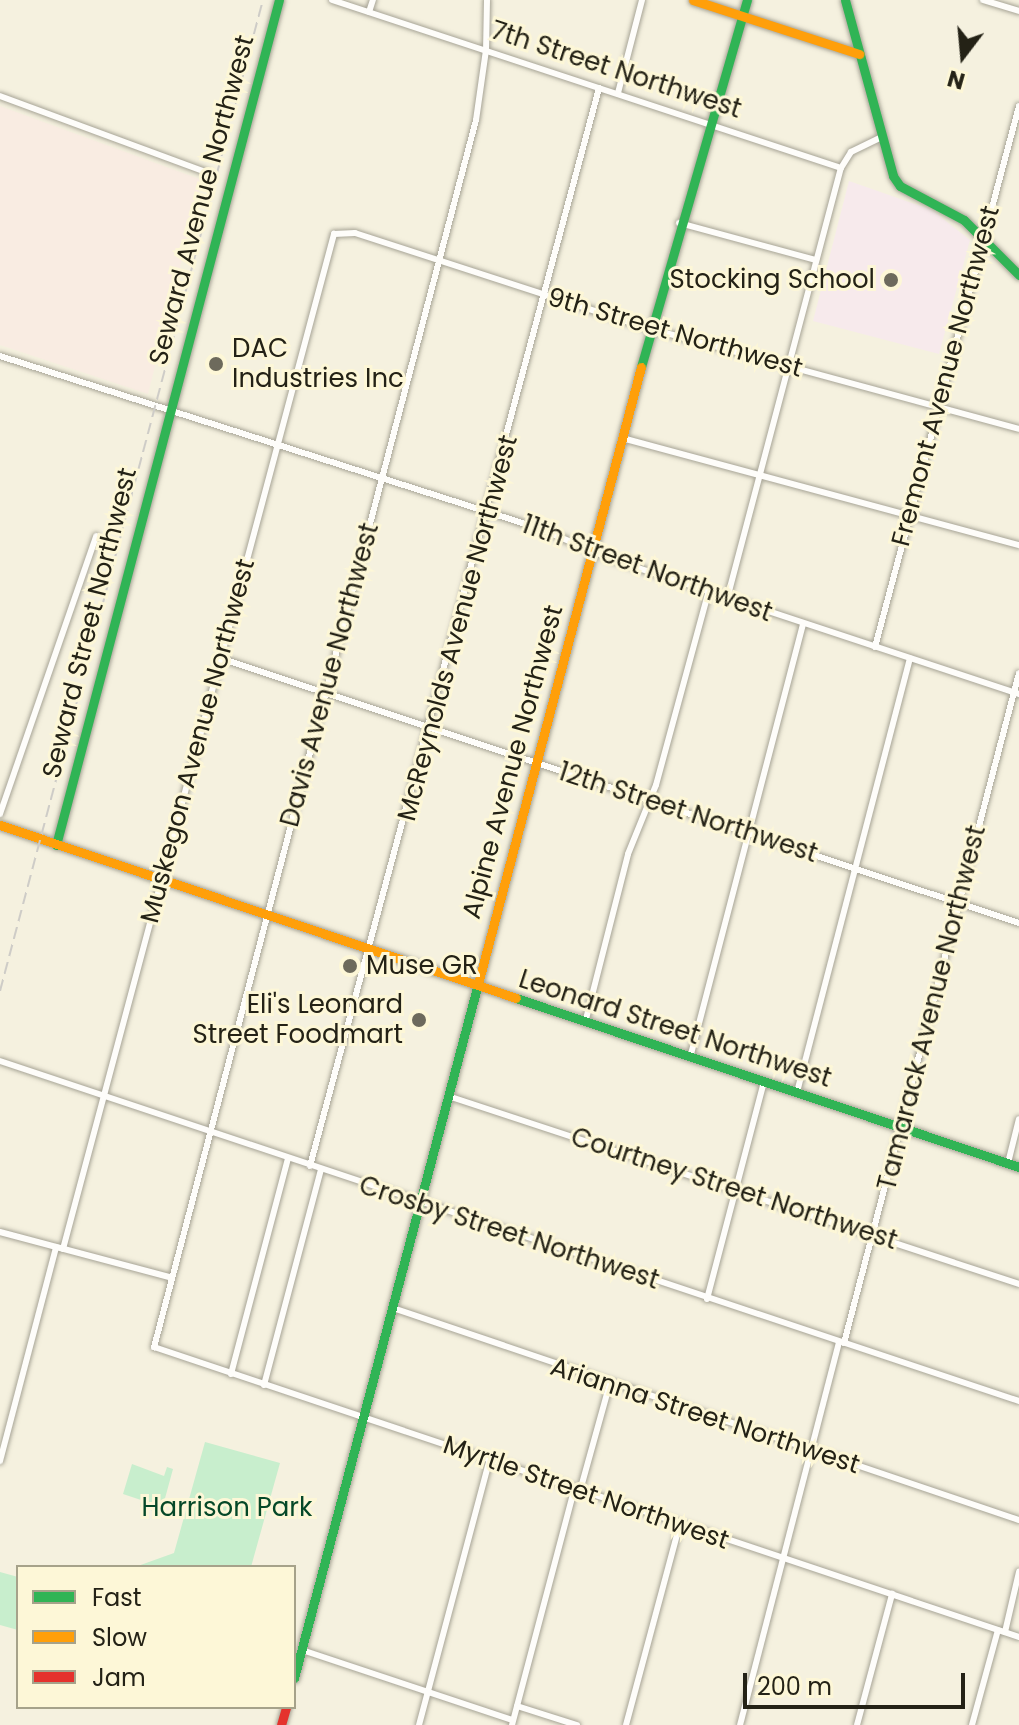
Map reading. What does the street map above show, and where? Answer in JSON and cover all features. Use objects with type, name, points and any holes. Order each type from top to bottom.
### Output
[{"type":"main road","name":"Seward Avenue Northwest","points":[[167,412],[279,0]]},
{"type":"main road","points":[[693,0],[859,54]]},
{"type":"main road","name":"Alpine Avenue Northwest","points":[[296,1671],[679,223],[747,0]]},
{"type":"main road","points":[[845,0],[882,137],[900,186],[944,205],[982,236],[1019,275]]},
{"type":"main road","name":"Seward Street Northwest","points":[[56,845],[167,412]]},
{"type":"main road","name":"Leonard Street Northwest","points":[[0,825],[1019,1167]]},
{"type":"street","name":"7th Street Northwest","points":[[332,0],[841,168]]},
{"type":"street","points":[[369,12],[373,0]]},
{"type":"street","name":"Davis Avenue Northwest","points":[[154,1347],[169,1277],[481,97],[487,0]]},
{"type":"street","points":[[618,93],[642,0]]},
{"type":"street","points":[[983,0],[1019,11]]},
{"type":"street","name":"McReynolds Avenue Northwest","points":[[310,1166],[489,512],[599,88]]},
{"type":"street","points":[[0,96],[208,173]]},
{"type":"street","name":"Fremont Avenue Northwest","points":[[875,647],[1019,106]]},
{"type":"street","points":[[727,599],[841,168],[851,152],[882,137]]},
{"type":"street","points":[[679,223],[816,260]]},
{"type":"street","name":"9th Street Northwest","points":[[334,234],[347,231],[651,329],[1019,429]]},
{"type":"street","name":"Muskegon Avenue Northwest","points":[[0,1461],[3,1439],[104,1097],[334,234]]},
{"type":"street","name":"11th Street Northwest","points":[[0,356],[167,412],[489,512],[708,593],[1016,693]]},
{"type":"street","points":[[622,438],[1019,545]]},
{"type":"street","points":[[0,814],[96,536]]},
{"type":"street","points":[[585,1023],[708,593]]},
{"type":"street","points":[[690,1058],[803,625]]},
{"type":"street","name":"12th Street Northwest","points":[[220,658],[1019,923]]},
{"type":"street","points":[[797,1092],[910,658]]},
{"type":"street","name":"Tamarack Avenue Northwest","points":[[740,1725],[807,1450],[874,1235],[1019,673]]},
{"type":"street","name":"Crosby Street Northwest","points":[[0,1061],[1019,1401]]},
{"type":"street","points":[[707,1299],[764,1082]]},
{"type":"street","name":"Courtney Street Northwest","points":[[448,1096],[1019,1284]]},
{"type":"street","points":[[1008,1163],[1019,1119]]},
{"type":"street","points":[[231,1374],[288,1158]]},
{"type":"street","points":[[264,1385],[321,1169]]},
{"type":"street","points":[[0,1232],[169,1277]]},
{"type":"street","name":"Arianna Street Northwest","points":[[393,1308],[1019,1520]]},
{"type":"street","name":"Myrtle Street Northwest","points":[[154,1347],[1019,1637]]},
{"type":"street","points":[[302,1650],[512,1722],[610,1383]]},
{"type":"street","points":[[419,1725],[489,1461]]},
{"type":"street","points":[[626,1725],[680,1524]]},
{"type":"street","points":[[972,1725],[1019,1572]]},
{"type":"street","points":[[857,1725],[892,1594]]},
{"type":"street","points":[[517,1706],[577,1725]]},
{"type":"shaded area","points":[[0,106],[202,180],[148,394],[0,345]]},
{"type":"shaded area","name":"Stocking School","points":[[849,181],[932,210],[970,240],[939,354],[813,321]]},
{"type":"green space","name":"Harrison Park","points":[[205,1442],[280,1463],[252,1565],[141,1565],[174,1553]]},
{"type":"green space","points":[[132,1464],[164,1476],[167,1467],[173,1469],[161,1513],[140,1507],[141,1500],[123,1494]]},
{"type":"green space","points":[[0,1572],[16,1576],[16,1629],[0,1625]]},
{"type":"railway","points":[[0,991],[263,0]]},
{"type":"traffic: fast","points":[[56,845],[279,0]]},
{"type":"traffic: fast","points":[[641,367],[747,0]]},
{"type":"traffic: fast","points":[[845,0],[893,176],[900,186],[964,220],[1019,275]]},
{"type":"traffic: fast","points":[[296,1670],[479,980]]},
{"type":"traffic: fast","points":[[516,998],[1019,1167]]},
{"type":"traffic: slow","points":[[693,0],[859,54]]},
{"type":"traffic: slow","points":[[479,980],[641,367]]},
{"type":"traffic: slow","points":[[0,825],[516,998]]},
{"type":"traffic: jam","points":[[281,1725],[285,1709]]},
{"type":"place","name":"Stocking School","points":[[891,280]]},
{"type":"place","name":"DAC Industries Inc","points":[[216,364]]},
{"type":"place","name":"Muse GR","points":[[350,966]]},
{"type":"place","name":"Eli's Leonard Street Foodmart","points":[[419,1020]]}]
